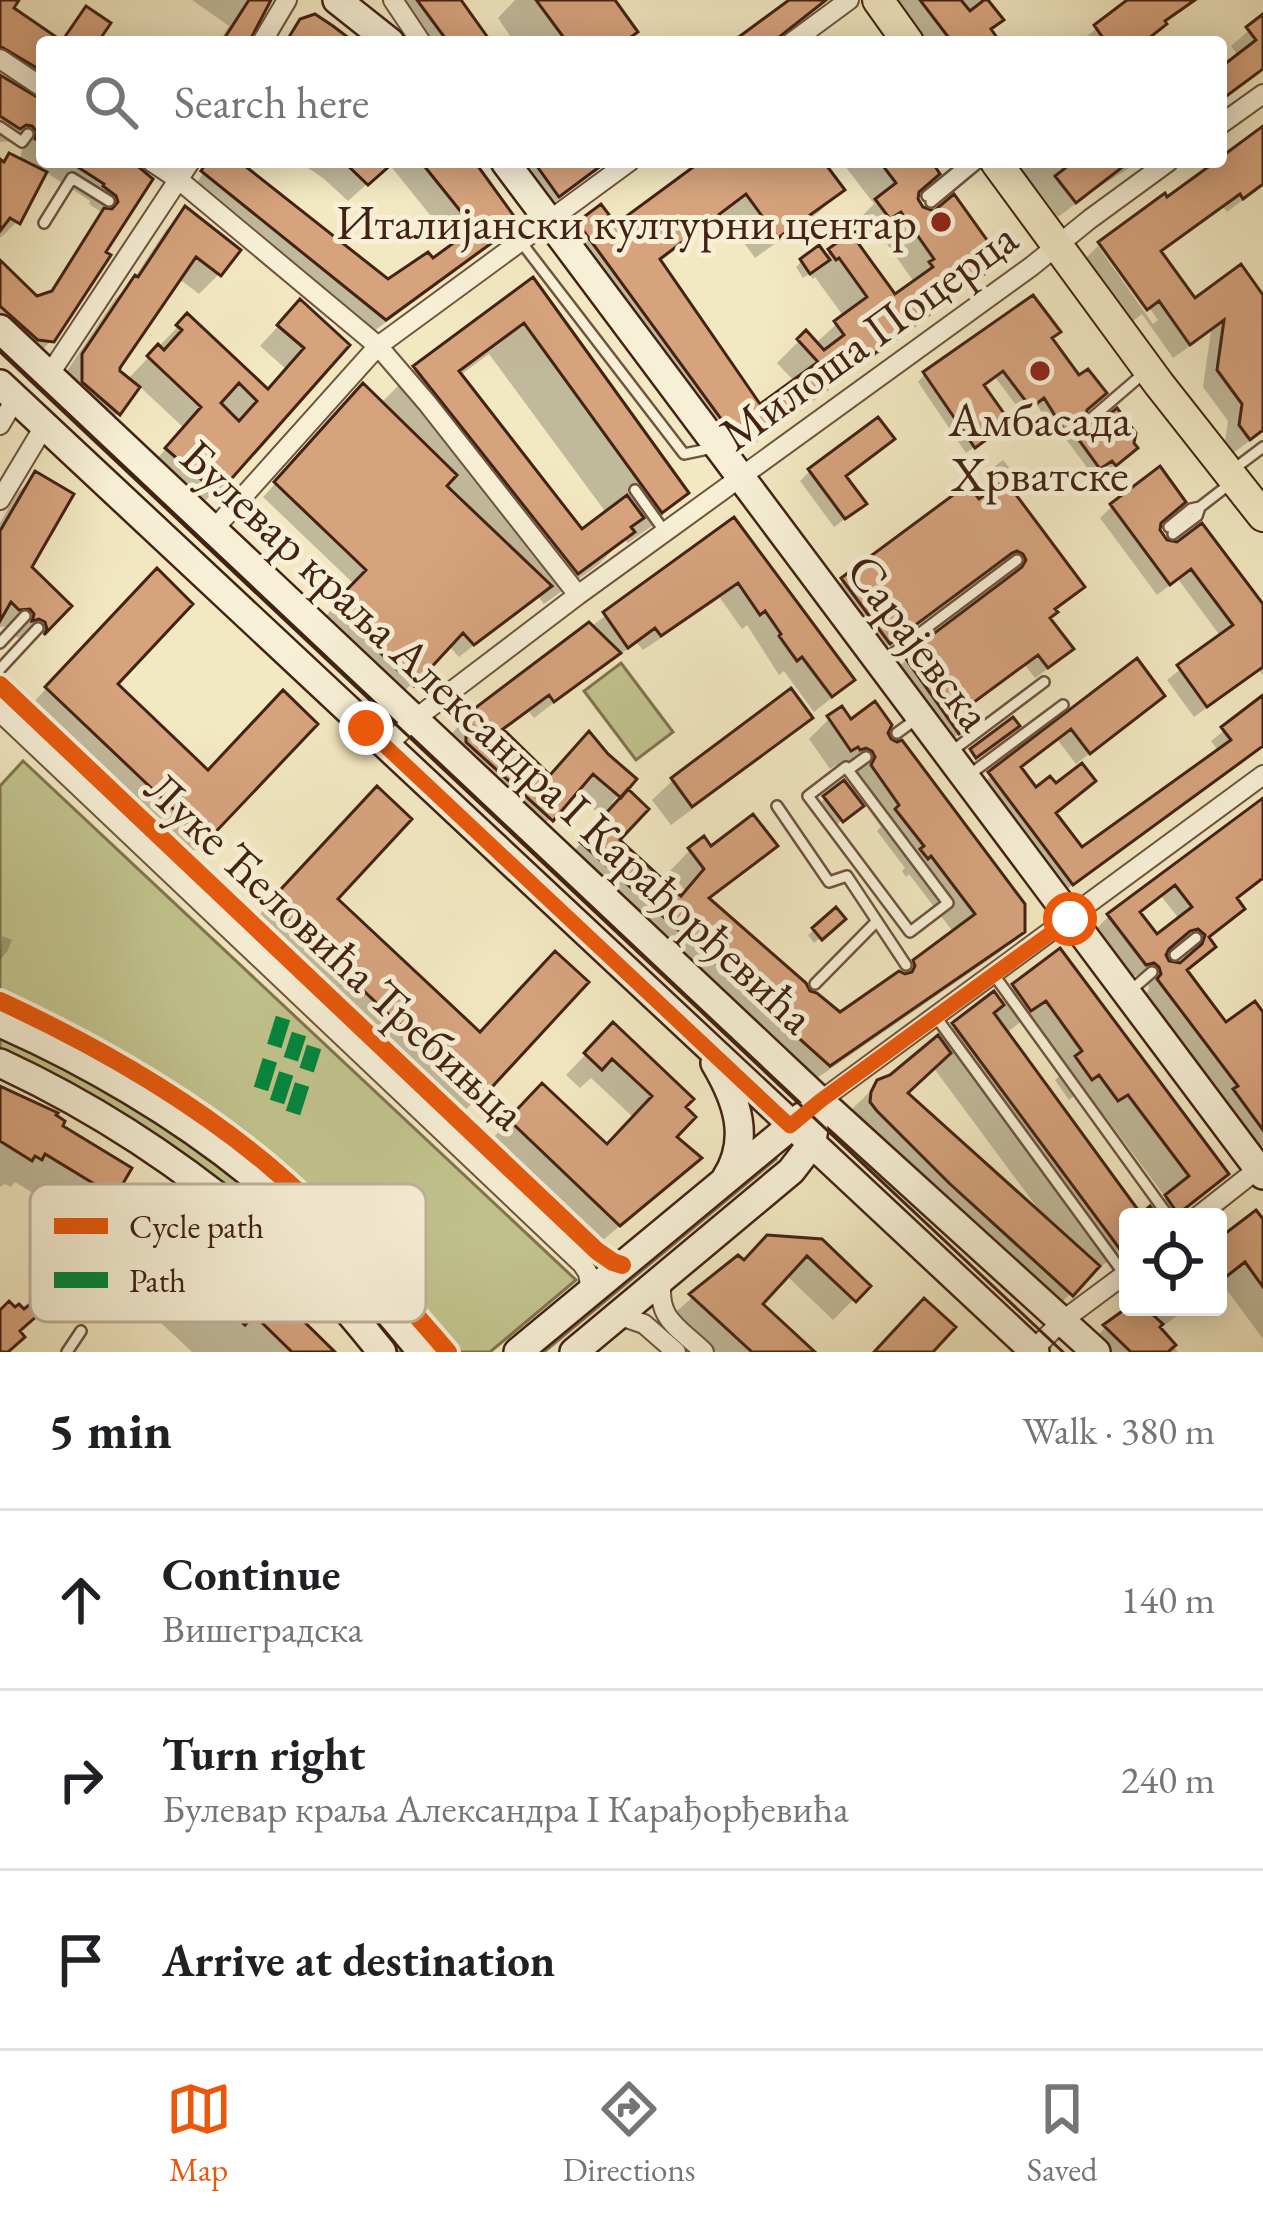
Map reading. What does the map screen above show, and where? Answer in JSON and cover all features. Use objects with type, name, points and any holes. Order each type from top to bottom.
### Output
[{"type":"main road","points":[[337,0],[382,36]]},
{"type":"main road","points":[[878,0],[904,36]]},
{"type":"main road","name":"Сарајевска","points":[[509,168],[880,663],[910,727],[947,755],[1261,1169]]},
{"type":"main road","points":[[1000,168],[1148,370],[1263,516]]},
{"type":"main road","name":"Булевар краља Александра I Карађорђевића","points":[[0,329],[820,1101],[1096,1352]]},
{"type":"main road","name":"Булевар краља Александра I Карађорђевића","points":[[8,391],[1034,1351]]},
{"type":"main road","points":[[0,1022],[92,1068],[167,1114],[261,1184]]},
{"type":"main road","points":[[699,1040],[727,1084],[740,1121],[734,1165],[719,1185]]},
{"type":"main road","points":[[0,1063],[101,1117],[201,1184]]},
{"type":"main road","points":[[574,1352],[791,1171],[801,1136],[820,1101]]},
{"type":"main road","points":[[518,1352],[719,1185],[801,1136]]},
{"type":"main road","points":[[357,1322],[382,1352]]},
{"type":"main road","points":[[396,1322],[422,1352]]},
{"type":"street","points":[[266,36],[287,0]]},
{"type":"street","points":[[392,0],[418,36]]},
{"type":"street","points":[[800,36],[849,0]]},
{"type":"street","points":[[0,59],[36,84]]},
{"type":"street","points":[[1227,120],[1263,94]]},
{"type":"street","points":[[161,168],[378,346],[431,400],[523,515],[578,595]]},
{"type":"street","points":[[49,375],[144,223],[186,168]]},
{"type":"street","points":[[214,529],[378,346],[621,168]]},
{"type":"street","name":"Милоша Поцерца","points":[[386,747],[415,719],[578,595],[1160,168]]},
{"type":"street","points":[[0,424],[8,391]]},
{"type":"street","points":[[0,500],[45,425]]},
{"type":"street","name":"Луке Ћеловића Требињца","points":[[0,685],[597,1252],[622,1265]]},
{"type":"street","name":"Луке Ћеловића Требињца","points":[[0,712],[582,1264],[591,1292]]},
{"type":"street","points":[[820,1101],[935,1010],[994,975],[1263,775]]},
{"type":"street","points":[[1209,1208],[1261,1169]]},
{"type":"street","points":[[662,1279],[664,1312],[704,1352]]},
{"type":"street","points":[[1034,1351],[1062,1321],[1119,1279]]},
{"type":"street","points":[[618,1316],[644,1324],[676,1352]]},
{"type":"lane","points":[[0,127],[22,142],[28,134]]},
{"type":"lane","points":[[963,168],[929,199],[971,168]]},
{"type":"lane","points":[[44,223],[72,178],[109,201]]},
{"type":"lane","points":[[521,242],[684,454],[718,446]]},
{"type":"lane","points":[[1094,416],[1148,370]]},
{"type":"lane","points":[[1171,531],[1263,446]]},
{"type":"lane","points":[[635,490],[665,532]]},
{"type":"lane","points":[[880,663],[1017,560]]},
{"type":"lane","points":[[0,643],[25,616]]},
{"type":"lane","points":[[0,669],[38,628]]},
{"type":"lane","points":[[947,755],[1044,682]]},
{"type":"lane","points":[[965,779],[1063,705]]},
{"type":"lane","points":[[850,772],[867,759]]},
{"type":"lane","points":[[846,767],[850,772],[948,903],[910,932],[808,796],[846,767]]},
{"type":"lane","points":[[777,806],[829,882],[847,876],[907,965]]},
{"type":"lane","points":[[815,983],[877,922]]},
{"type":"lane","points":[[1174,955],[1196,938]]},
{"type":"lane","points":[[1126,994],[1152,973]]},
{"type":"lane","points":[[994,975],[1162,1208]]},
{"type":"lane","points":[[935,1010],[1119,1264]]},
{"type":"lane","points":[[67,1352],[81,1331]]},
{"type":"green space","points":[[621,663],[673,732],[636,760],[584,691]]},
{"type":"green space","points":[[23,761],[576,1280],[490,1352],[459,1352],[426,1315],[426,1184],[295,1184],[214,1117],[119,1051],[0,993],[0,786]]},
{"type":"green space","points":[[0,1023],[259,1184],[190,1184],[0,1063]]},
{"type":"green space","points":[[770,1151],[776,1159],[544,1352],[527,1352]]},
{"type":"green space","points":[[352,1322],[391,1322],[419,1352],[382,1352]]},
{"type":"building","points":[[0,0],[19,0],[14,8],[55,36],[36,36],[36,67],[0,46]]},
{"type":"building","points":[[249,0],[271,0],[252,36],[226,36]]},
{"type":"building","points":[[417,0],[461,0],[487,36],[444,36]]},
{"type":"building","points":[[536,0],[615,0],[638,32],[632,36],[563,36]]},
{"type":"building","points":[[789,0],[826,0],[781,36],[740,36]]},
{"type":"building","points":[[920,0],[961,0],[970,11],[988,0],[1004,20],[991,29],[996,36],[947,36]]},
{"type":"building","points":[[1127,0],[1195,0],[1152,36],[1102,36],[1094,25]]},
{"type":"building","points":[[86,6],[111,23],[102,36],[65,36]]},
{"type":"building","points":[[315,14],[346,36],[290,36],[300,19]]},
{"type":"building","points":[[1263,14],[1263,69],[1227,96],[1227,62],[1256,40],[1246,27]]},
{"type":"building","points":[[0,75],[36,96],[36,131],[26,125],[20,129],[0,116]]},
{"type":"building","points":[[1263,126],[1263,184],[1243,199],[1240,194],[1161,251],[1195,298],[1241,264],[1263,295],[1263,430],[1250,440],[1239,425],[1242,404],[1217,370],[1224,320],[1190,345],[1159,301],[1147,310],[1098,242],[1207,168],[1227,168],[1227,153]]},
{"type":"building","points":[[9,153],[47,172],[20,224],[10,218],[0,231],[0,159],[4,162]]},
{"type":"building","points":[[79,168],[140,168],[153,179],[54,342],[38,340],[0,306],[0,260],[37,296],[52,291],[104,208],[112,209],[118,202],[104,184]]},
{"type":"building","points":[[248,168],[388,279],[428,252],[433,258],[474,228],[426,168],[479,168],[519,223],[386,320],[201,171]]},
{"type":"building","points":[[350,168],[387,168],[368,185]]},
{"type":"building","points":[[538,168],[598,168],[559,197]]},
{"type":"building","points":[[692,168],[828,168],[845,190],[778,238],[746,194],[660,259],[760,404],[818,362],[797,339],[806,330],[824,350],[844,335],[834,321],[867,297],[828,249],[855,230],[863,240],[858,243],[895,294],[933,267],[929,262],[934,259],[901,212],[890,219],[875,199],[896,183],[885,168],[936,168],[940,174],[919,192],[923,207],[934,211],[954,194],[1002,261],[743,449],[577,222],[601,204],[616,224]]},
{"type":"building","points":[[1065,168],[1121,168],[1076,203],[1055,176]]},
{"type":"building","points":[[185,206],[241,250],[221,276],[196,257],[120,368],[140,387],[120,415],[82,382],[82,354]]},
{"type":"building","points":[[819,245],[830,260],[810,274],[800,259]]},
{"type":"building","points":[[533,277],[689,493],[662,513],[524,323],[459,371],[582,529],[627,495],[644,518],[631,527],[635,532],[578,574],[413,366]]},
{"type":"building","points":[[1033,295],[1061,332],[1052,338],[1079,375],[1088,369],[1107,393],[1087,410],[1087,421],[1097,424],[1117,408],[1136,433],[1138,448],[1116,466],[1112,461],[1100,469],[1071,429],[1066,433],[1044,398],[1031,408],[1003,371],[984,385],[1010,422],[975,448],[923,372]]},
{"type":"building","points":[[300,299],[350,345],[218,494],[165,448],[201,407],[147,356],[158,344],[164,350],[182,330],[176,325],[187,313],[268,389],[304,348],[277,325]],"holes":[[[239,383],[257,401],[239,421],[221,403]]]},
{"type":"building","points":[[363,383],[457,475],[447,486],[552,586],[474,645],[463,633],[414,686],[332,605],[366,570],[274,482]]},
{"type":"building","points":[[878,417],[895,439],[846,476],[867,504],[845,519],[808,469]]},
{"type":"building","points":[[1160,466],[1186,502],[1161,523],[1167,540],[1177,542],[1202,523],[1263,604],[1263,667],[1207,707],[1177,665],[1233,625],[1191,569],[1170,585],[1110,504]]},
{"type":"building","points":[[35,471],[74,494],[32,567],[72,606],[44,635],[45,622],[32,621],[30,609],[19,610],[11,602],[0,621],[0,531]]},
{"type":"building","points":[[1005,480],[1085,587],[1050,618],[1074,649],[1048,668],[1038,655],[970,705],[980,719],[959,734],[904,656],[1022,567],[1023,554],[1012,553],[890,644],[841,578],[968,484],[979,499]]},
{"type":"building","points":[[734,517],[855,680],[832,697],[802,657],[797,661],[765,611],[760,615],[738,583],[661,636],[655,628],[628,648],[603,612]]},
{"type":"building","points":[[157,568],[193,604],[118,684],[208,770],[283,690],[318,724],[207,841],[45,687]]},
{"type":"building","points":[[589,622],[621,653],[554,702],[549,695],[503,729],[550,775],[589,731],[637,779],[621,798],[593,774],[553,821],[466,742],[466,715]]},
{"type":"building","points":[[1137,658],[1165,696],[1090,754],[1071,729],[1021,767],[1036,787],[1050,776],[1056,783],[1082,763],[1096,781],[1056,813],[1082,847],[1231,740],[1221,727],[1263,695],[1263,746],[1073,885],[988,772]]},
{"type":"building","points":[[791,688],[813,718],[692,807],[671,778]]},
{"type":"building","points":[[875,701],[892,725],[891,739],[902,740],[1025,904],[1025,932],[830,1066],[580,842],[628,789],[649,809],[620,840],[681,896],[704,869],[688,848],[704,836],[711,846],[753,814],[778,846],[709,898],[810,991],[840,1012],[899,971],[912,972],[913,960],[975,914],[931,856],[928,859],[920,849],[924,846],[895,809],[899,805],[871,765],[872,751],[858,747],[851,751],[827,716],[842,706],[851,719]]},
{"type":"building","points":[[1013,717],[1020,726],[976,758],[970,749]]},
{"type":"building","points":[[844,780],[864,806],[843,822],[823,796]]},
{"type":"building","points":[[377,786],[412,819],[338,899],[480,1032],[555,951],[589,982],[480,1100],[269,902]]},
{"type":"building","points":[[1263,798],[1263,878],[1237,898],[1245,909],[1209,937],[1216,947],[1187,970],[1226,1022],[1255,1001],[1263,1012],[1263,1130],[1233,1089],[1238,1086],[1157,979],[1159,967],[1146,965],[1107,914]],"holes":[[[1175,885],[1192,907],[1157,934],[1140,912]],[[1198,929],[1205,935],[1202,944],[1180,963],[1169,961],[1169,949]]]},
{"type":"building","points":[[836,907],[846,919],[822,940],[812,928]]},
{"type":"building","points":[[1060,948],[1229,1174],[1186,1208],[1174,1208],[1165,1195],[1189,1176],[1128,1095],[1118,1101],[1099,1075],[1092,1080],[1075,1056],[1082,1051],[1046,1001],[1031,1011],[1012,984]]},
{"type":"building","points":[[994,991],[1004,1005],[994,1013],[1137,1208],[1119,1208],[1119,1248],[952,1023]]},
{"type":"building","points":[[613,1022],[694,1099],[686,1107],[696,1117],[677,1137],[702,1158],[620,1226],[508,1119],[542,1083],[607,1144],[652,1096],[612,1059],[602,1070],[584,1053]]},
{"type":"building","points":[[938,1035],[951,1053],[908,1093],[1100,1266],[1073,1296],[949,1183],[870,1102],[877,1080],[890,1075]]},
{"type":"building","points":[[0,1086],[58,1113],[65,1121],[63,1126],[132,1168],[123,1184],[94,1184],[45,1154],[42,1160],[35,1156],[32,1161],[0,1141]]},
{"type":"building","points":[[1256,1210],[1263,1219],[1263,1287],[1245,1262],[1227,1276],[1227,1232]]},
{"type":"building","points":[[767,1235],[822,1239],[871,1286],[856,1302],[807,1256],[763,1304],[815,1352],[752,1352],[689,1294],[738,1255],[744,1260]]},
{"type":"building","points":[[924,1298],[956,1327],[933,1352],[874,1352]]},
{"type":"building","points":[[9,1301],[15,1307],[30,1306],[30,1322],[20,1331],[25,1337],[8,1352],[0,1352],[0,1310]]},
{"type":"building","points":[[1119,1313],[1154,1316],[1176,1345],[1168,1352],[1131,1352],[1103,1325]]},
{"type":"building","points":[[261,1322],[304,1322],[335,1352],[292,1352]]},
{"type":"tram line","points":[[0,352],[1063,1352]]},
{"type":"marked path","points":[[261,1089],[283,1018]]},
{"type":"marked path","points":[[277,1102],[299,1034]]},
{"type":"marked path","points":[[293,1113],[314,1047]]},
{"type":"cycle path","points":[[0,685],[597,1251],[622,1265]]},
{"type":"cycle path","points":[[0,1001],[140,1074],[206,1117],[290,1184]]},
{"type":"cycle path","points":[[422,1322],[448,1352]]},
{"type":"place","name":"Италијански културни центар","points":[[941,222]]},
{"type":"place","name":"Амбасада Хрватске","points":[[1040,371]]},
{"type":"route","points":[[366,728],[790,1126],[1070,919]]}]
